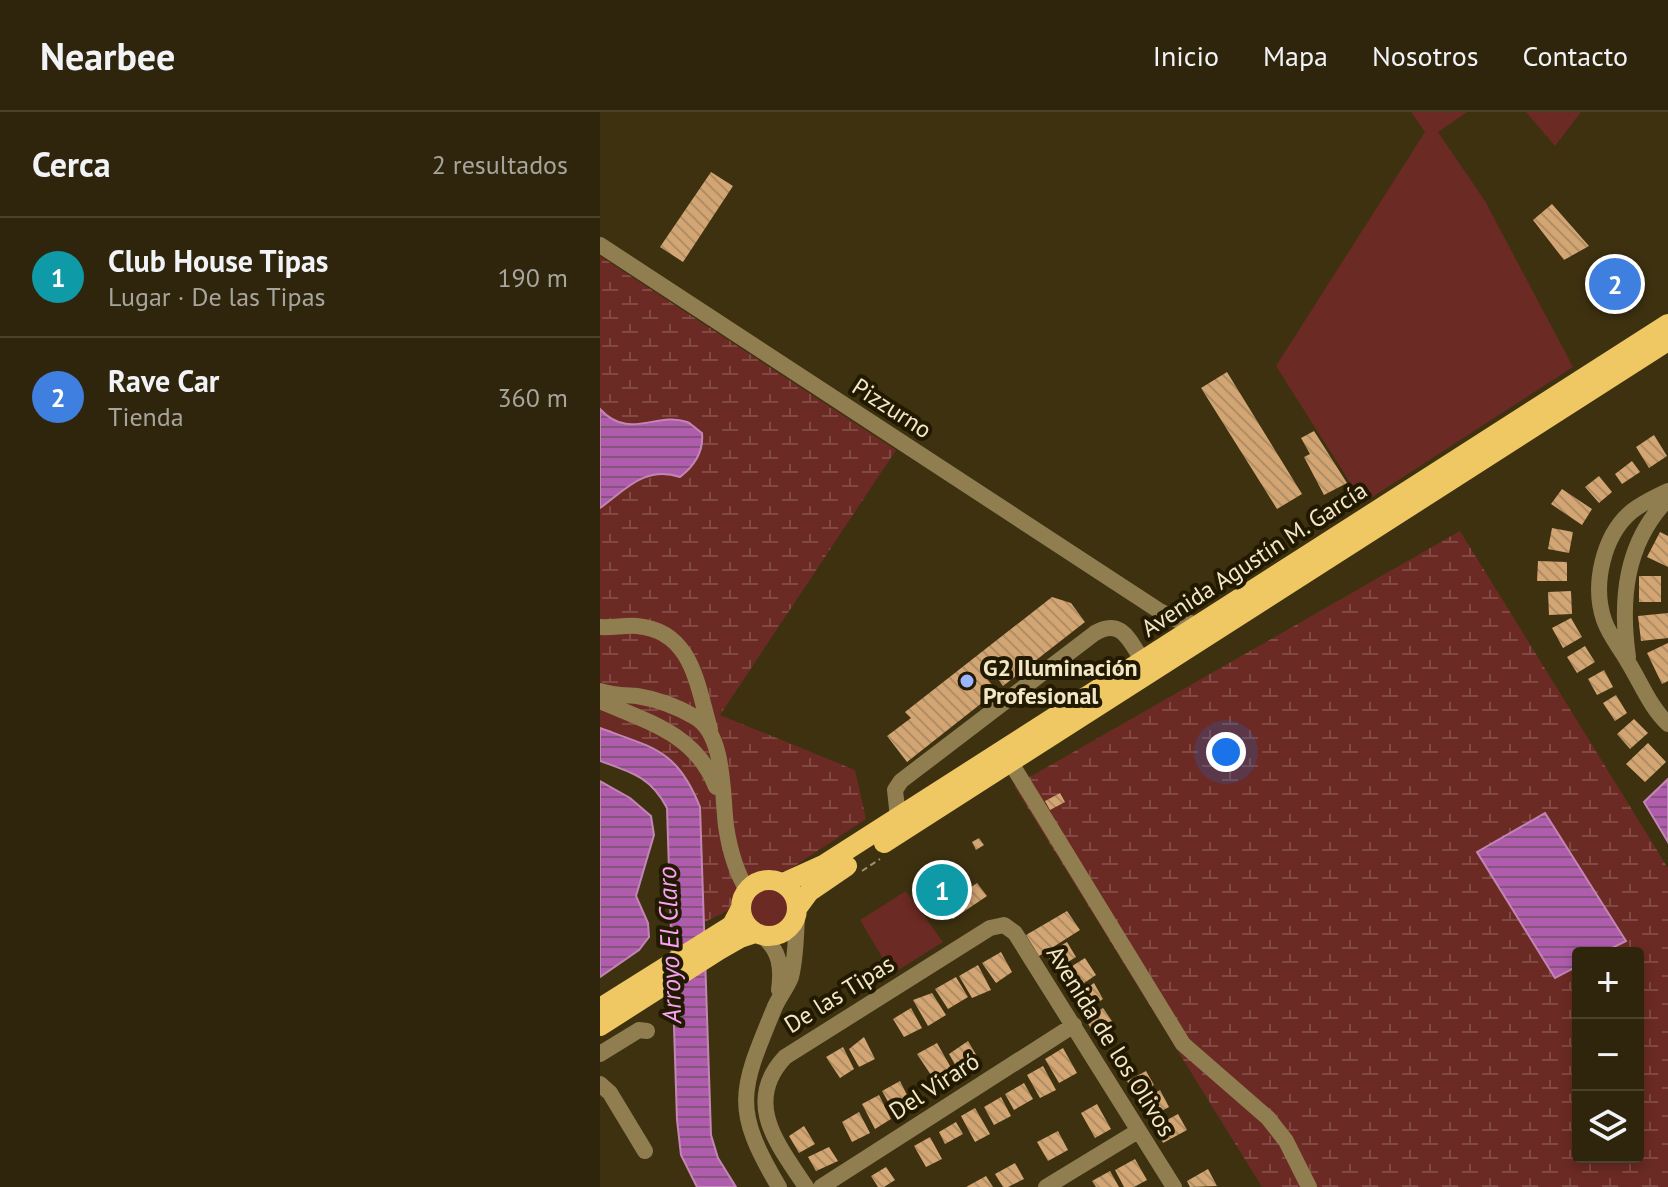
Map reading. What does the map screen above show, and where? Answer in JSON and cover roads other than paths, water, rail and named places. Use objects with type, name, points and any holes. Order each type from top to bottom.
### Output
[{"type":"main road","name":"Avenida Agustín M. García","points":[[783,883],[825,864],[898,818],[1668,324]]},
{"type":"main road","name":"Avenida Agustín M. García","points":[[797,911],[809,892],[828,878],[1668,341]]},
{"type":"main road","points":[[600,1026],[665,977],[718,943],[732,925],[744,899],[764,880],[783,883],[796,897],[797,911],[787,930],[779,935],[758,934],[718,943]]},
{"type":"main road","points":[[744,899],[747,927],[758,934]]},
{"type":"main road","points":[[600,1008],[665,977]]},
{"type":"street","name":"Pizzurno","points":[[600,245],[1158,610],[1177,620],[1200,625]]},
{"type":"street","points":[[1668,491],[1630,513],[1614,532],[1599,585],[1602,615],[1608,630],[1646,695],[1668,724]]},
{"type":"street","points":[[1629,663],[1624,610],[1629,567],[1643,534],[1668,499]]},
{"type":"street","points":[[1604,559],[1629,567]]},
{"type":"street","points":[[898,818],[895,790],[901,781],[1095,633],[1116,627],[1150,657],[1165,631],[1158,610]]},
{"type":"street","points":[[600,627],[635,625],[657,630],[676,640],[690,662],[716,745],[726,829],[744,899]]},
{"type":"street","points":[[600,691],[641,697],[677,708],[698,718],[710,731]]},
{"type":"street","points":[[600,701],[674,735],[695,750],[709,768],[724,806]]},
{"type":"street","points":[[1011,763],[1183,1044],[1268,1118],[1286,1141],[1309,1187]]},
{"type":"street","points":[[779,1187],[752,1139],[745,1101],[750,1067],[790,977],[797,911]]},
{"type":"street","name":"Avenida de los Olivos","points":[[1004,925],[1015,933],[1174,1187]]},
{"type":"street","name":"De las Tipas","points":[[806,1187],[768,1127],[766,1094],[778,1065],[785,1057],[990,928],[1004,925]]},
{"type":"street","points":[[758,934],[772,944],[779,960],[778,1000]]},
{"type":"street","name":"Del Viraró","points":[[821,1187],[1074,1025]]},
{"type":"street","points":[[600,1054],[639,1030],[647,1031]]},
{"type":"street","points":[[601,1087],[610,1093],[645,1151]]},
{"type":"street","points":[[1046,1187],[1138,1131]]},
{"type":"place","name":"Rave Car","points":[[1615,284]]},
{"type":"place","name":"G2 Iluminación Profesional","points":[[967,681]]},
{"type":"place","name":"Club House Tipas","points":[[942,890]]},
{"type":"water label","name":"Arroyo El Claro","points":[[669,945]]}]
